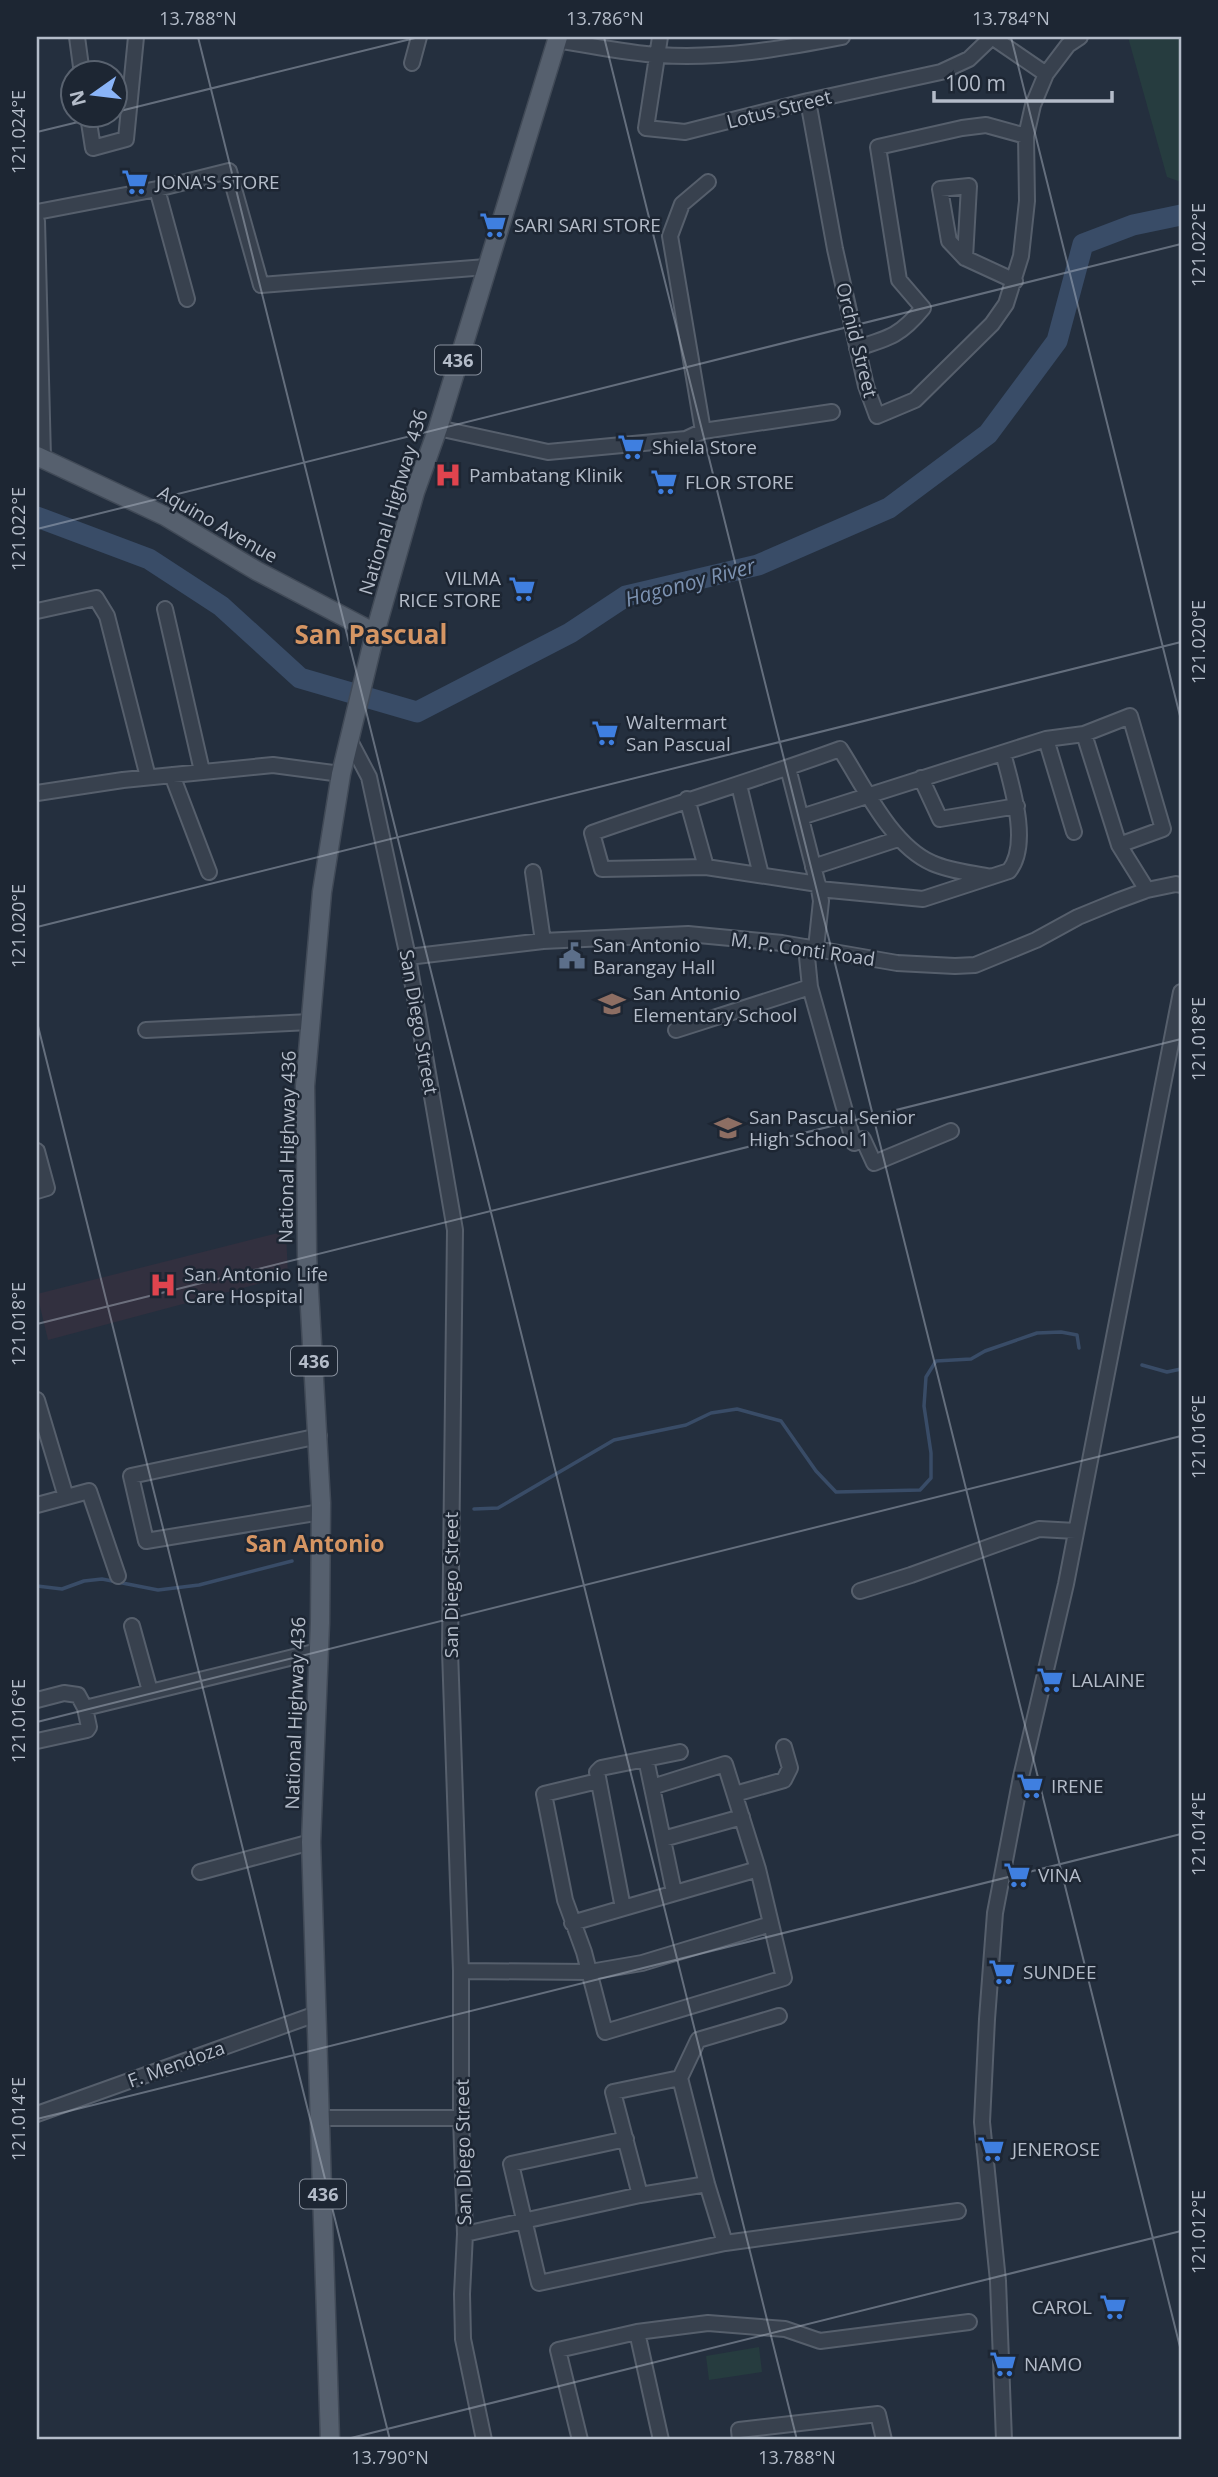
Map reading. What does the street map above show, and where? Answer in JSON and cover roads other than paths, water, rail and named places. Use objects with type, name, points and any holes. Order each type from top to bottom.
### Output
[{"type":"main road","name":"National Highway 436","points":[[330,2440],[311,1842],[321,1511],[307,1255],[305,1086],[322,892],[341,774],[365,684],[375,633],[415,492],[438,428],[557,39]]},
{"type":"main road","name":"Aquino Avenue","points":[[40,457],[166,516],[257,571],[375,633]]},
{"type":"street","points":[[77,37],[80,60]]},
{"type":"street","points":[[130,98],[136,37]]},
{"type":"street","points":[[412,63],[419,37]]},
{"type":"street","name":"Lotus Street","points":[[660,37],[646,128],[685,132],[808,101],[941,72],[969,59],[992,37]]},
{"type":"street","points":[[557,39],[658,55],[721,56],[787,48],[842,37]]},
{"type":"street","points":[[992,37],[1046,74]]},
{"type":"street","name":"Orchid Street","points":[[808,101],[835,249],[866,386],[877,416],[915,400],[992,324],[1006,304],[1021,256],[1027,201],[1026,135],[1033,105],[1046,74],[1068,45],[1080,37]]},
{"type":"street","points":[[857,348],[889,338],[908,327],[923,308],[899,280],[878,147],[986,125],[1026,135]]},
{"type":"street","points":[[91,130],[93,148],[126,139],[127,130]]},
{"type":"street","points":[[37,212],[157,189],[229,171],[261,285],[486,267]]},
{"type":"street","points":[[703,431],[670,236],[682,204],[708,182]]},
{"type":"street","points":[[965,258],[969,186],[940,189],[949,241],[965,258],[1015,281]]},
{"type":"street","points":[[157,189],[187,299]]},
{"type":"street","points":[[37,221],[40,457]]},
{"type":"street","points":[[438,428],[548,452],[686,439],[703,431],[832,412]]},
{"type":"street","points":[[37,611],[96,598],[102,605],[148,777]]},
{"type":"street","points":[[165,609],[202,771]]},
{"type":"street","points":[[801,817],[1046,739],[1084,734],[1130,716],[1163,829],[1119,845]]},
{"type":"street","points":[[1084,734],[1119,845],[1147,890]]},
{"type":"street","points":[[1046,739],[1074,832]]},
{"type":"street","name":"San Diego Street","points":[[351,741],[369,777],[408,957],[455,1230],[450,1651],[461,1971],[461,2118],[465,2234],[463,2339],[484,2440]]},
{"type":"street","points":[[991,877],[934,864],[916,855],[898,839],[840,749],[592,833],[601,869],[706,867],[923,900],[1009,871],[1015,863],[1018,855],[1017,806],[1003,752]]},
{"type":"street","points":[[37,793],[148,777],[273,765],[341,774]]},
{"type":"street","points":[[789,768],[821,901],[811,948],[810,987],[853,1143],[863,1139],[874,1163],[951,1131]]},
{"type":"street","points":[[172,775],[209,872]]},
{"type":"street","points":[[921,778],[940,819],[1017,806]]},
{"type":"street","points":[[739,785],[761,874]]},
{"type":"street","points":[[687,799],[706,867]]},
{"type":"street","points":[[813,867],[898,839]]},
{"type":"street","points":[[533,872],[543,941]]},
{"type":"street","name":"M. P. Conti Road","points":[[408,957],[543,941],[688,934],[811,948],[897,963],[975,965],[1036,940],[1079,916],[1147,890],[1181,885]]},
{"type":"street","points":[[676,1030],[810,987]]},
{"type":"street","points":[[1004,2440],[998,2281],[982,2122],[986,2019],[995,1913],[1021,1777],[1066,1584],[1181,992]]},
{"type":"street","points":[[146,1030],[310,1023]]},
{"type":"street","points":[[37,1152],[47,1188],[37,1191]]},
{"type":"street","points":[[37,1400],[66,1497]]},
{"type":"street","points":[[319,1436],[131,1476],[146,1541],[321,1511]]},
{"type":"street","points":[[37,1505],[89,1491],[118,1576]]},
{"type":"street","points":[[860,1591],[1039,1529],[1076,1531]]},
{"type":"street","points":[[132,1626],[150,1691]]},
{"type":"street","points":[[86,1708],[318,1651]]},
{"type":"street","points":[[37,1700],[64,1693],[78,1695],[86,1708],[89,1722],[87,1730],[37,1741]]},
{"type":"street","points":[[735,1794],[784,1780],[790,1768],[783,1747]]},
{"type":"street","points":[[623,1908],[597,1772],[601,1768],[680,1752]]},
{"type":"street","points":[[646,1759],[674,1892]]},
{"type":"street","points":[[598,1781],[544,1794],[565,1900],[590,1972],[605,2032],[783,1979],[758,1868],[726,1764],[652,1787]]},
{"type":"street","points":[[663,1839],[742,1817]]},
{"type":"street","points":[[200,1872],[311,1842]]},
{"type":"street","points":[[572,1923],[758,1868]]},
{"type":"street","points":[[461,1971],[590,1972],[642,1963],[771,1924]]},
{"type":"street","name":"F. Mendoza","points":[[37,2114],[316,2014]]},
{"type":"street","points":[[725,2243],[707,2185],[680,2078],[698,2040],[779,2016]]},
{"type":"street","points":[[640,2195],[613,2092],[680,2078]]},
{"type":"street","points":[[321,2118],[461,2118]]},
{"type":"street","points":[[626,2139],[511,2164],[539,2283],[725,2243],[958,2211]]},
{"type":"street","points":[[465,2234],[640,2195],[707,2185]]},
{"type":"street","points":[[580,2440],[558,2350],[637,2332],[708,2323],[785,2329],[820,2341],[969,2322]]},
{"type":"street","points":[[637,2332],[661,2440]]},
{"type":"street","points":[[740,2440],[739,2430],[878,2414],[884,2440]]},
{"type":"waterway","name":"Hagonoy River","points":[[37,517],[149,559],[221,606],[300,678],[417,712],[570,633],[626,596],[758,565],[889,508],[988,434],[1057,341],[1083,244],[1133,225],[1181,215]]},
{"type":"waterway","points":[[474,1509],[498,1508],[614,1440],[686,1425],[711,1413],[737,1409],[781,1421],[816,1471],[836,1492],[920,1490],[931,1478],[931,1453],[924,1406],[926,1377],[936,1361],[971,1359],[985,1351],[1037,1333],[1061,1332],[1077,1335],[1079,1348]]},
{"type":"waterway","points":[[1142,1365],[1167,1372],[1181,1369]]},
{"type":"waterway","points":[[37,1586],[62,1589],[84,1581],[102,1579],[158,1590],[199,1585],[292,1561]]},
{"type":"place","name":"JONA'S STORE","points":[[135,182]]},
{"type":"place","name":"SARI SARI STORE","points":[[493,225]]},
{"type":"place","name":"Shiela Store","points":[[631,447]]},
{"type":"place","name":"Pambatang Klinik","points":[[448,475]]},
{"type":"place","name":"FLOR STORE","points":[[664,482]]},
{"type":"place","name":"VILMA RICE STORE","points":[[522,589]]},
{"type":"place","name":"Waltermart San Pascual","points":[[605,733]]},
{"type":"place","name":"San Antonio Barangay Hall","points":[[572,956]]},
{"type":"place","name":"San Antonio Elementary School","points":[[612,1004]]},
{"type":"place","name":"San Pascual Senior High School 1","points":[[728,1128]]},
{"type":"place","name":"San Antonio Life Care Hospital","points":[[163,1285]]},
{"type":"place","name":"LALAINE","points":[[1050,1680]]},
{"type":"place","name":"IRENE","points":[[1030,1786]]},
{"type":"place","name":"VINA","points":[[1017,1875]]},
{"type":"place","name":"SUNDEE","points":[[1002,1972]]},
{"type":"place","name":"JENEROSE","points":[[991,2149]]},
{"type":"place","name":"CAROL","points":[[1113,2307]]},
{"type":"place","name":"NAMO","points":[[1003,2364]]},
{"type":"district","name":"San Pascual","points":[[371,634]]},
{"type":"district","name":"San Antonio","points":[[315,1543]]}]
